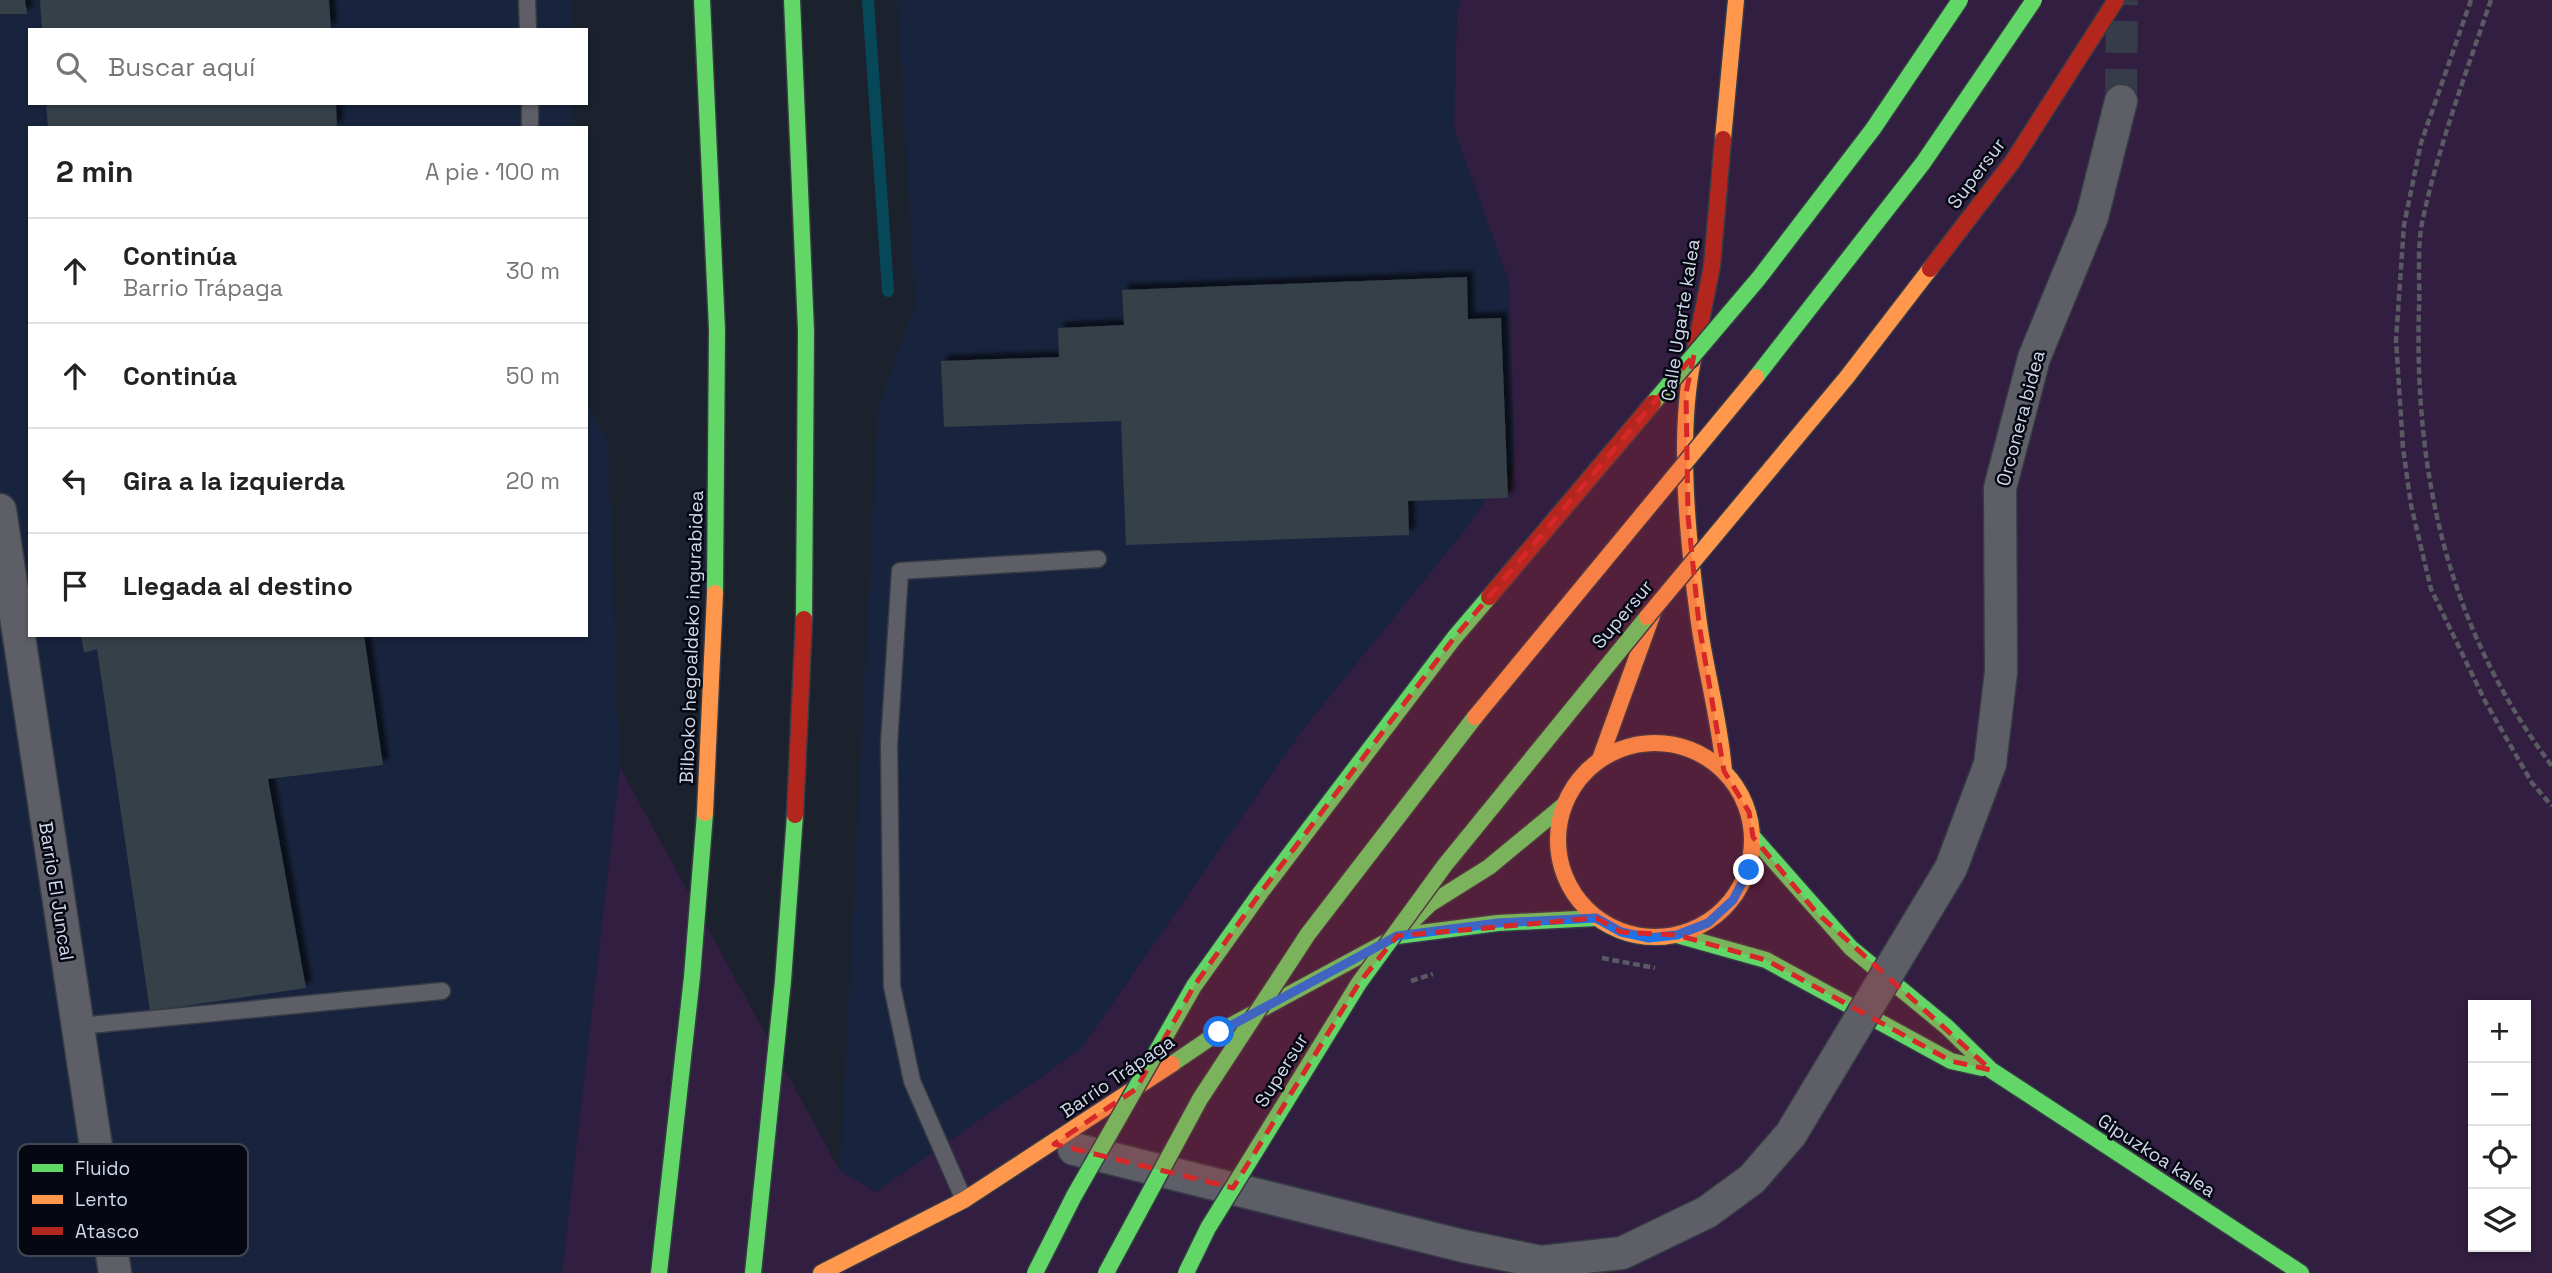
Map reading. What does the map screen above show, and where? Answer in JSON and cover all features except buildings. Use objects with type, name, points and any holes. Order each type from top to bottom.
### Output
[{"type":"main road","name":"Bilboko hegoaldeko ingurabidea","points":[[659,1273],[701,878],[714,644],[717,495],[714,205],[702,0]]},
{"type":"main road","points":[[753,1273],[777,1054],[795,823],[808,482],[804,202],[792,0]]},
{"type":"main road","name":"Calle Ugarte kalea","points":[[1724,771],[1721,734],[1699,624],[1689,516],[1686,393],[1712,266],[1737,0]]},
{"type":"main road","points":[[1034,1273],[1074,1196],[1194,986],[1261,892],[1454,638],[1759,278],[1873,129],[1961,0]]},
{"type":"main road","points":[[1106,1273],[1194,1107],[1282,973],[1361,862],[1531,644],[1795,328],[1941,141],[2034,0]]},
{"type":"main road","name":"Supersur","points":[[1186,1273],[1208,1228],[1359,983],[1445,865],[1581,695],[1847,377],[2013,161],[2116,0]]},
{"type":"main road","points":[[1600,759],[1689,516]]},
{"type":"main road","points":[[1664,743],[1697,752],[1724,771],[1740,790],[1749,812],[1753,836],[1749,870],[1733,900],[1708,923],[1677,935],[1649,938],[1621,932],[1596,918],[1574,895],[1561,866],[1558,835],[1564,805],[1579,779],[1600,759],[1631,746],[1664,743]]},
{"type":"main road","name":"Barrio Trápaga","points":[[821,1273],[964,1200],[1054,1144],[1219,1032],[1397,936],[1430,904],[1489,867],[1564,805]]},
{"type":"main road","points":[[1753,836],[1816,912],[1851,948],[1947,1027],[1991,1070]]},
{"type":"main road","points":[[1397,936],[1498,923],[1596,918]]},
{"type":"main road","points":[[1677,935],[1766,960],[1951,1061],[1991,1070]]},
{"type":"main road","name":"Gipuzkoa kalea","points":[[1991,1070],[2301,1273]]},
{"type":"street","name":"Orconera bidea","points":[[1054,1144],[1463,1246],[1541,1262],[1622,1254],[1707,1212],[1752,1179],[1791,1134],[1951,868],[1990,764],[2001,672],[2000,488],[2034,358],[2092,217],[2120,101]]},
{"type":"street","name":"Barrio El Juncal","points":[[0,510],[96,1144]]},
{"type":"lane","points":[[527,0],[528,28]]},
{"type":"lane","points":[[530,105],[530,126]]},
{"type":"lane","points":[[964,1200],[912,1081],[892,986],[889,744],[900,571],[1098,559]]},
{"type":"lane","points":[[79,1026],[442,991]]},
{"type":"path","points":[[2471,0],[2421,143],[2404,225],[2396,340],[2403,448],[2412,505],[2431,589],[2485,701],[2532,783],[2552,807]]},
{"type":"path","points":[[2491,0],[2441,148],[2421,226],[2418,337],[2423,436],[2441,544],[2474,632],[2518,720],[2552,766]]},
{"type":"path","points":[[1591,955],[1663,969]]},
{"type":"path","points":[[1409,982],[1436,973]]},
{"type":"highlighted area","points":[[1694,355],[1686,393],[1688,516],[1699,624],[1724,771],[1749,812],[1753,837],[1816,912],[1991,1070],[1951,1061],[1766,960],[1677,935],[1621,932],[1596,918],[1397,936],[1359,983],[1233,1188],[1054,1144],[1136,1089],[1194,986],[1261,892],[1454,638]]},
{"type":"shaded area","points":[[0,0],[572,0],[572,28],[28,28],[28,105],[574,105],[574,126],[28,126],[28,637],[588,637],[588,408],[608,439],[620,767],[562,1273],[0,1273]]},
{"type":"shaded area","points":[[897,0],[1461,0],[1457,16],[1454,129],[1509,282],[1514,462],[1468,526],[1301,732],[1081,1049],[876,1192],[840,1171],[878,409],[915,304]]},
{"type":"shaded area","points":[[1461,0],[2552,0],[2552,1273],[562,1273],[620,767],[840,1171],[876,1192],[1081,1049],[1301,732],[1468,526],[1487,498],[1508,497],[1514,462],[1509,282],[1454,129],[1457,15]]},
{"type":"waterway","points":[[868,0],[888,291]]},
{"type":"tunnel","points":[[2121,101],[2122,0]]},
{"type":"traffic: fast","points":[[702,0],[717,329],[715,593]]},
{"type":"traffic: fast","points":[[792,0],[806,331],[804,619]]},
{"type":"traffic: fast","points":[[1653,403],[1759,278],[1873,129],[1960,0]]},
{"type":"traffic: fast","points":[[1756,377],[1923,163],[2034,0]]},
{"type":"traffic: fast","points":[[1035,1273],[1074,1196],[1194,986],[1261,892],[1454,638],[1489,597]]},
{"type":"traffic: fast","points":[[1186,1273],[1208,1228],[1359,983],[1445,865],[1647,617]]},
{"type":"traffic: fast","points":[[1106,1273],[1200,1099],[1308,934],[1475,717]]},
{"type":"traffic: fast","points":[[1172,1064],[1219,1032],[1397,936],[1430,904],[1489,867],[1564,805]]},
{"type":"traffic: fast","points":[[659,1273],[692,977],[705,813]]},
{"type":"traffic: fast","points":[[753,1273],[783,981],[795,815]]},
{"type":"traffic: fast","points":[[1753,837],[1851,948],[1947,1027],[1991,1070],[2301,1273]]},
{"type":"traffic: fast","points":[[1397,936],[1498,923],[1596,918]]},
{"type":"traffic: fast","points":[[1677,935],[1766,960],[1951,1061],[1982,1068]]},
{"type":"traffic: slow","points":[[1723,139],[1736,0]]},
{"type":"traffic: slow","points":[[1647,617],[1847,377],[1930,269]]},
{"type":"traffic: slow","points":[[1693,360],[1686,423],[1688,525],[1699,623],[1724,771]]},
{"type":"traffic: slow","points":[[1475,717],[1756,377]]},
{"type":"traffic: slow","points":[[705,813],[715,593]]},
{"type":"traffic: slow","points":[[1600,759],[1654,610]]},
{"type":"traffic: slow","points":[[1655,743],[1692,750],[1724,771],[1745,803],[1752,840],[1745,877],[1724,909],[1692,930],[1655,937],[1618,930],[1586,909],[1565,877],[1558,840],[1565,803],[1586,771],[1618,750],[1655,743]]},
{"type":"traffic: slow","points":[[821,1273],[964,1200],[1172,1064]]},
{"type":"traffic: jam","points":[[1930,269],[2013,161],[2116,0]]},
{"type":"traffic: jam","points":[[1693,360],[1712,266],[1723,139]]},
{"type":"traffic: jam","points":[[1489,597],[1653,403]]},
{"type":"traffic: jam","points":[[795,815],[804,619]]},
{"type":"route","points":[[1219,1032],[1397,936],[1553,918],[1596,918],[1621,932],[1649,938],[1677,935],[1708,923],[1733,900],[1749,870]]}]
